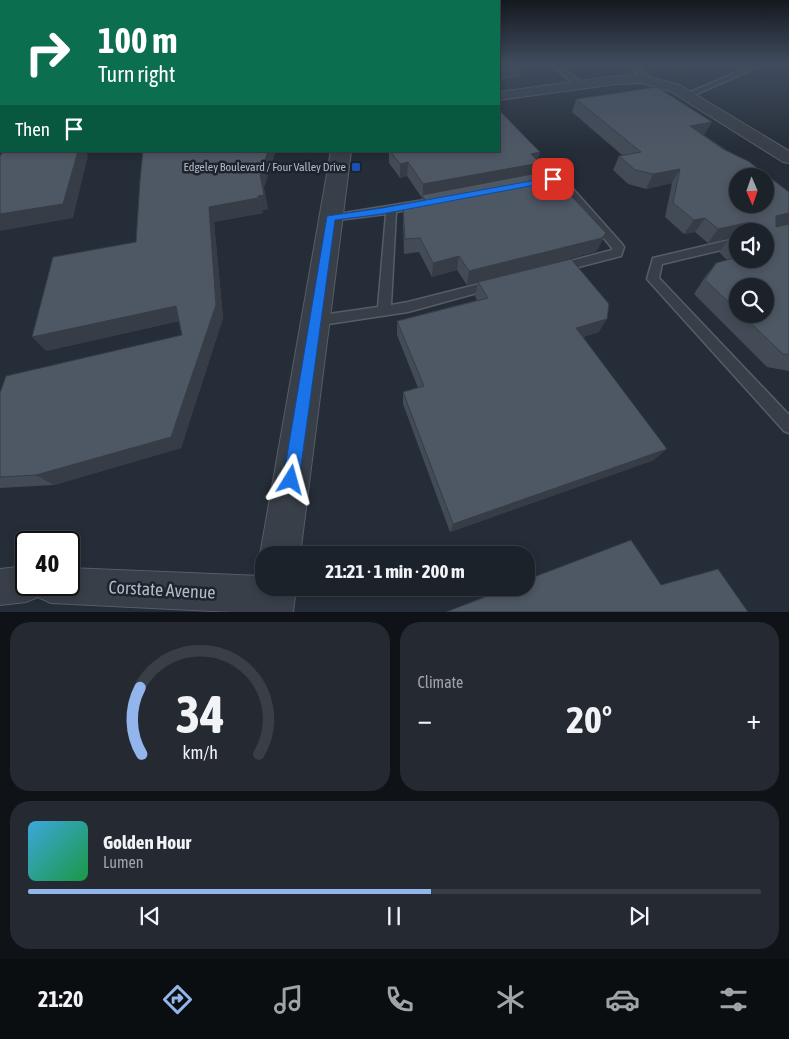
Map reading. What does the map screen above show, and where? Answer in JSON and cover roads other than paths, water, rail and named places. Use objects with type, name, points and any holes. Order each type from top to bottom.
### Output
[{"type":"street","points":[[500,96],[525,93]]},
{"type":"street","points":[[683,93],[789,158]]},
{"type":"street","points":[[281,546],[341,152]]},
{"type":"street","points":[[0,586],[15,585]]},
{"type":"street","name":"Corstate Avenue","points":[[80,585],[255,587]]},
{"type":"lane","points":[[687,95],[693,93]]},
{"type":"lane","points":[[534,183],[553,179],[562,182],[618,247],[617,253],[551,270]]},
{"type":"lane","points":[[330,218],[391,210],[448,199]]},
{"type":"lane","points":[[384,310],[391,210]]},
{"type":"lane","points":[[729,244],[657,261],[653,278],[789,426]]},
{"type":"lane","points":[[315,321],[408,306],[503,282]]},
{"type":"place","name":"Edgeley Boulevard / Four Valley Drive","points":[[356,167]]}]
